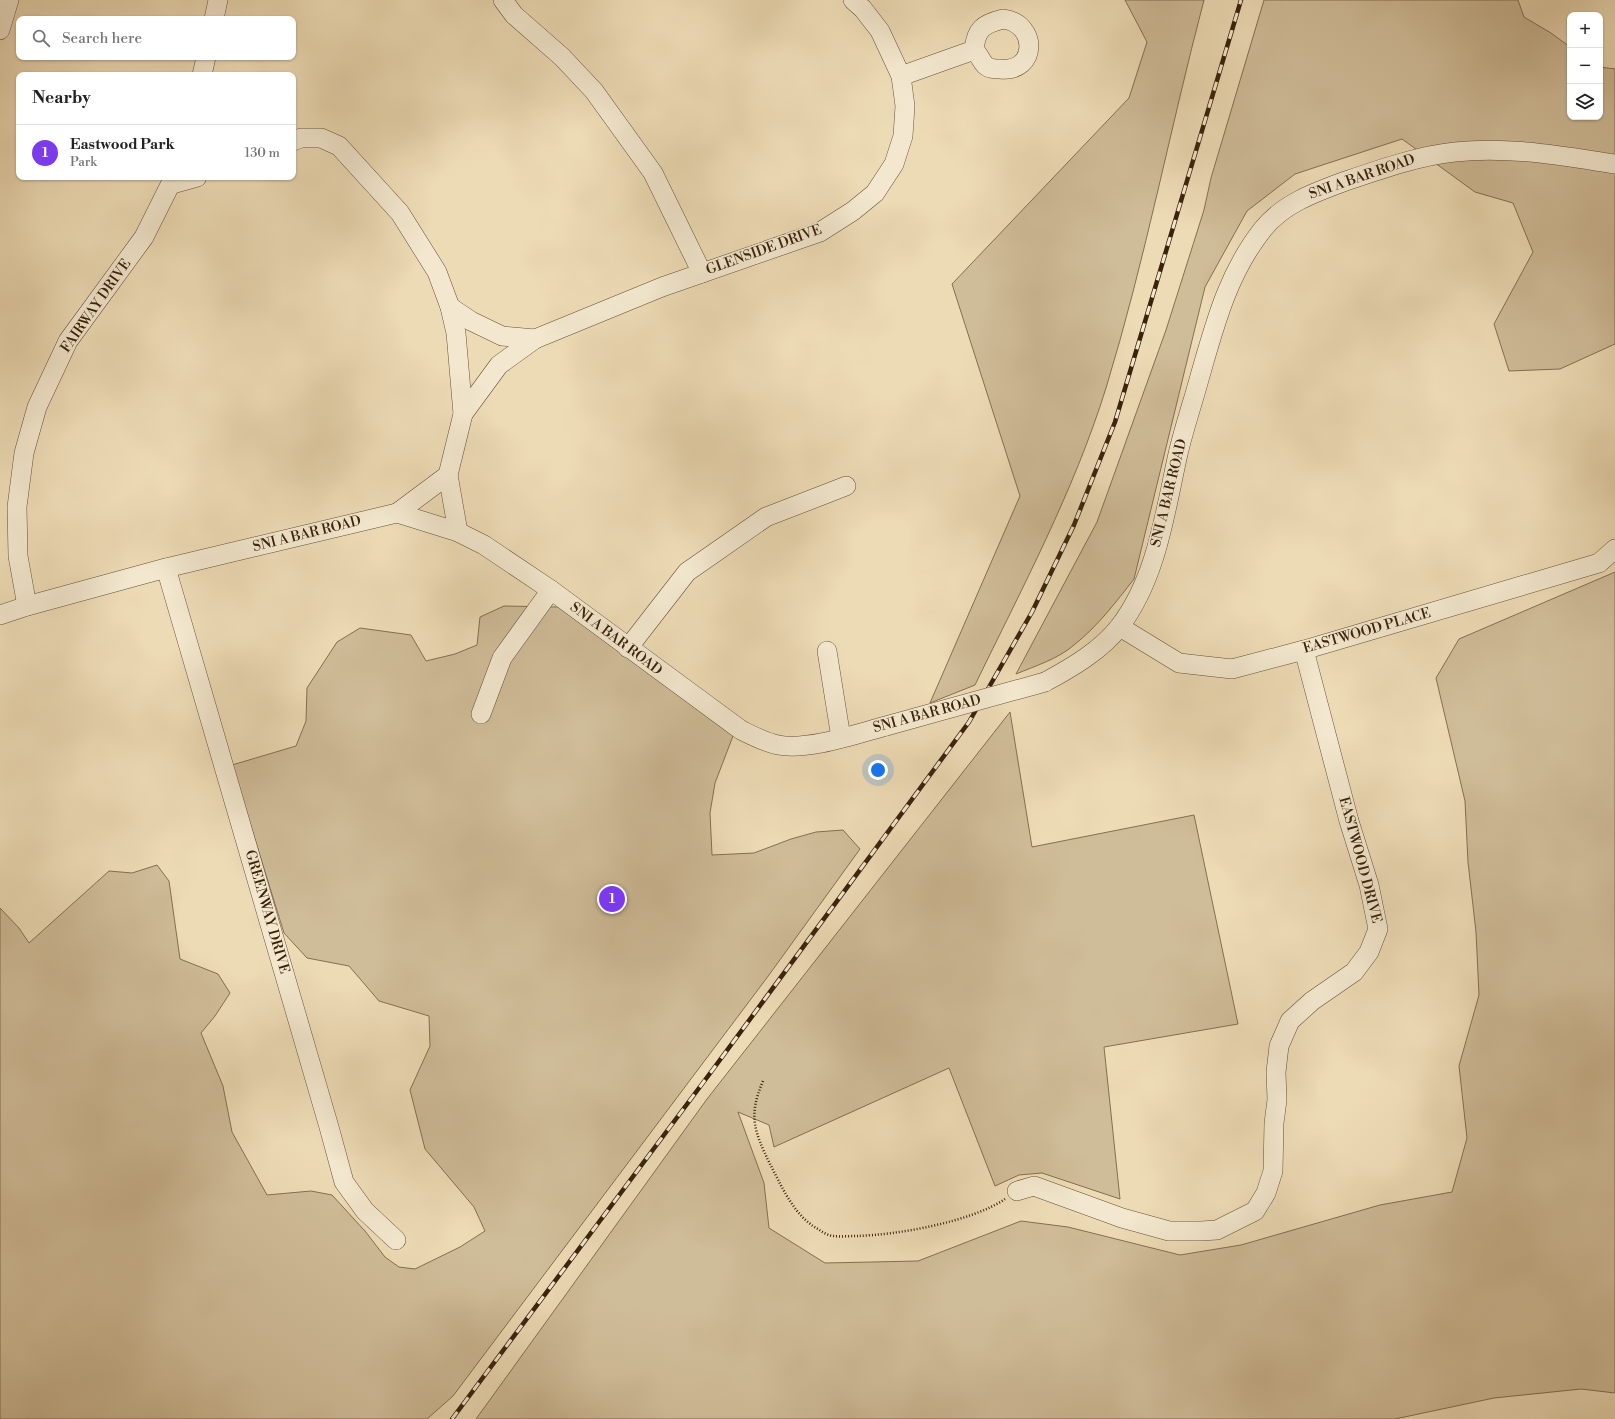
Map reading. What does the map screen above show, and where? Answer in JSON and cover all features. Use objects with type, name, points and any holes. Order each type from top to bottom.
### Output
[{"type":"street","points":[[0,30],[10,0]]},
{"type":"street","points":[[215,16],[218,0]]},
{"type":"street","points":[[503,0],[514,15],[562,57],[594,91],[653,173],[702,273]]},
{"type":"street","name":"GLENSIDE DRIVE","points":[[464,414],[499,365],[535,339],[702,273],[820,232],[853,211],[875,193],[894,164],[903,136],[905,106],[900,76],[880,31],[863,9],[853,0]]},
{"type":"street","points":[[900,76],[974,50]]},
{"type":"street","points":[[203,72],[205,60]]},
{"type":"street","points":[[296,140],[301,138],[321,138],[339,146],[400,213],[437,272],[450,307],[456,333],[464,414],[448,475],[458,532]]},
{"type":"street","name":"SNI A BAR ROAD","points":[[0,615],[27,606],[166,568],[397,513],[458,532],[484,546],[551,590],[741,730],[759,740],[779,745],[800,747],[841,738],[1045,682],[1084,660],[1120,627],[1146,581],[1163,526],[1179,450],[1221,304],[1247,250],[1264,227],[1280,212],[1306,196],[1349,180],[1426,156],[1456,151],[1525,151],[1615,164]]},
{"type":"street","name":"FAIRWAY DRIVE","points":[[27,606],[18,556],[17,507],[24,453],[37,407],[68,341],[144,236],[173,181]]},
{"type":"street","name":"GLENSIDE DRIVE","points":[[450,307],[471,321],[502,336],[535,339]]},
{"type":"street","points":[[397,513],[448,475]]},
{"type":"street","points":[[628,648],[687,572],[766,517],[846,486]]},
{"type":"street","name":"EASTWOOD PLACE","points":[[1120,627],[1179,663],[1232,669],[1304,650],[1599,563],[1615,549]]},
{"type":"street","name":"GREENWAY DRIVE","points":[[166,568],[330,1127],[344,1182],[364,1211],[396,1240]]},
{"type":"street","points":[[481,714],[502,658],[551,590]]},
{"type":"street","points":[[827,650],[841,738]]},
{"type":"street","name":"EASTWOOD DRIVE","points":[[1017,1191],[1034,1186],[1122,1218],[1169,1230],[1201,1232],[1217,1230],[1255,1211],[1266,1194],[1273,1171],[1274,1123],[1277,1100],[1276,1072],[1279,1046],[1290,1021],[1312,1001],[1354,972],[1368,952],[1378,929],[1369,885],[1349,821],[1304,650]]},
{"type":"path","points":[[763,1081],[754,1106],[754,1122],[762,1147],[783,1189],[802,1217],[817,1229],[834,1236],[886,1234],[917,1230],[965,1216],[999,1203],[1017,1191]]},
{"type":"shaded area","points":[[1125,0],[1204,0],[1120,340],[1106,388],[1079,464],[1029,576],[975,685],[930,703],[1020,496],[952,284],[1129,98],[1147,42]]},
{"type":"shaded area","points":[[1264,0],[1518,0],[1524,17],[1551,33],[1567,45],[1567,120],[1603,120],[1603,67],[1615,69],[1615,344],[1560,369],[1509,371],[1494,324],[1533,252],[1513,203],[1475,192],[1402,139],[1295,174],[1247,211],[1205,287],[1134,579],[1099,622],[1083,638],[1068,650],[1054,658],[1016,674],[1097,522],[1166,330],[1204,210],[1211,178]]},
{"type":"shaded area","points":[[1615,572],[1615,1393],[1581,1389],[1494,1398],[1395,1419],[476,1419],[707,1099],[1010,712],[1032,847],[1194,815],[1238,1024],[1104,1047],[1120,1199],[1042,1173],[1019,1175],[995,1186],[949,1068],[774,1147],[769,1125],[738,1112],[764,1183],[769,1228],[825,1263],[918,1261],[1021,1221],[1068,1227],[1180,1255],[1241,1245],[1380,1205],[1452,1192],[1467,1138],[1459,1066],[1479,995],[1476,932],[1468,862],[1465,801],[1436,678],[1459,639]]},
{"type":"shaded area","points":[[504,606],[558,607],[733,736],[715,783],[710,813],[712,855],[754,853],[791,839],[816,832],[843,830],[860,849],[769,975],[453,1396],[427,1419],[0,1419],[0,908],[19,928],[29,943],[109,871],[132,873],[157,865],[169,881],[180,959],[218,974],[230,993],[215,1016],[201,1033],[223,1086],[232,1132],[267,1195],[311,1191],[332,1195],[365,1231],[385,1257],[399,1267],[415,1269],[460,1247],[485,1231],[474,1207],[425,1149],[410,1090],[430,1046],[429,1016],[379,1001],[349,966],[307,958],[284,933],[232,765],[296,746],[306,721],[307,688],[337,642],[360,628],[411,635],[426,661],[455,654],[477,645],[480,617]]},
{"type":"railway","points":[[452,1419],[714,1068],[969,722],[1032,612],[1074,525],[1115,422],[1241,0]]},
{"type":"place","name":"Eastwood Park","points":[[612,899]]}]
